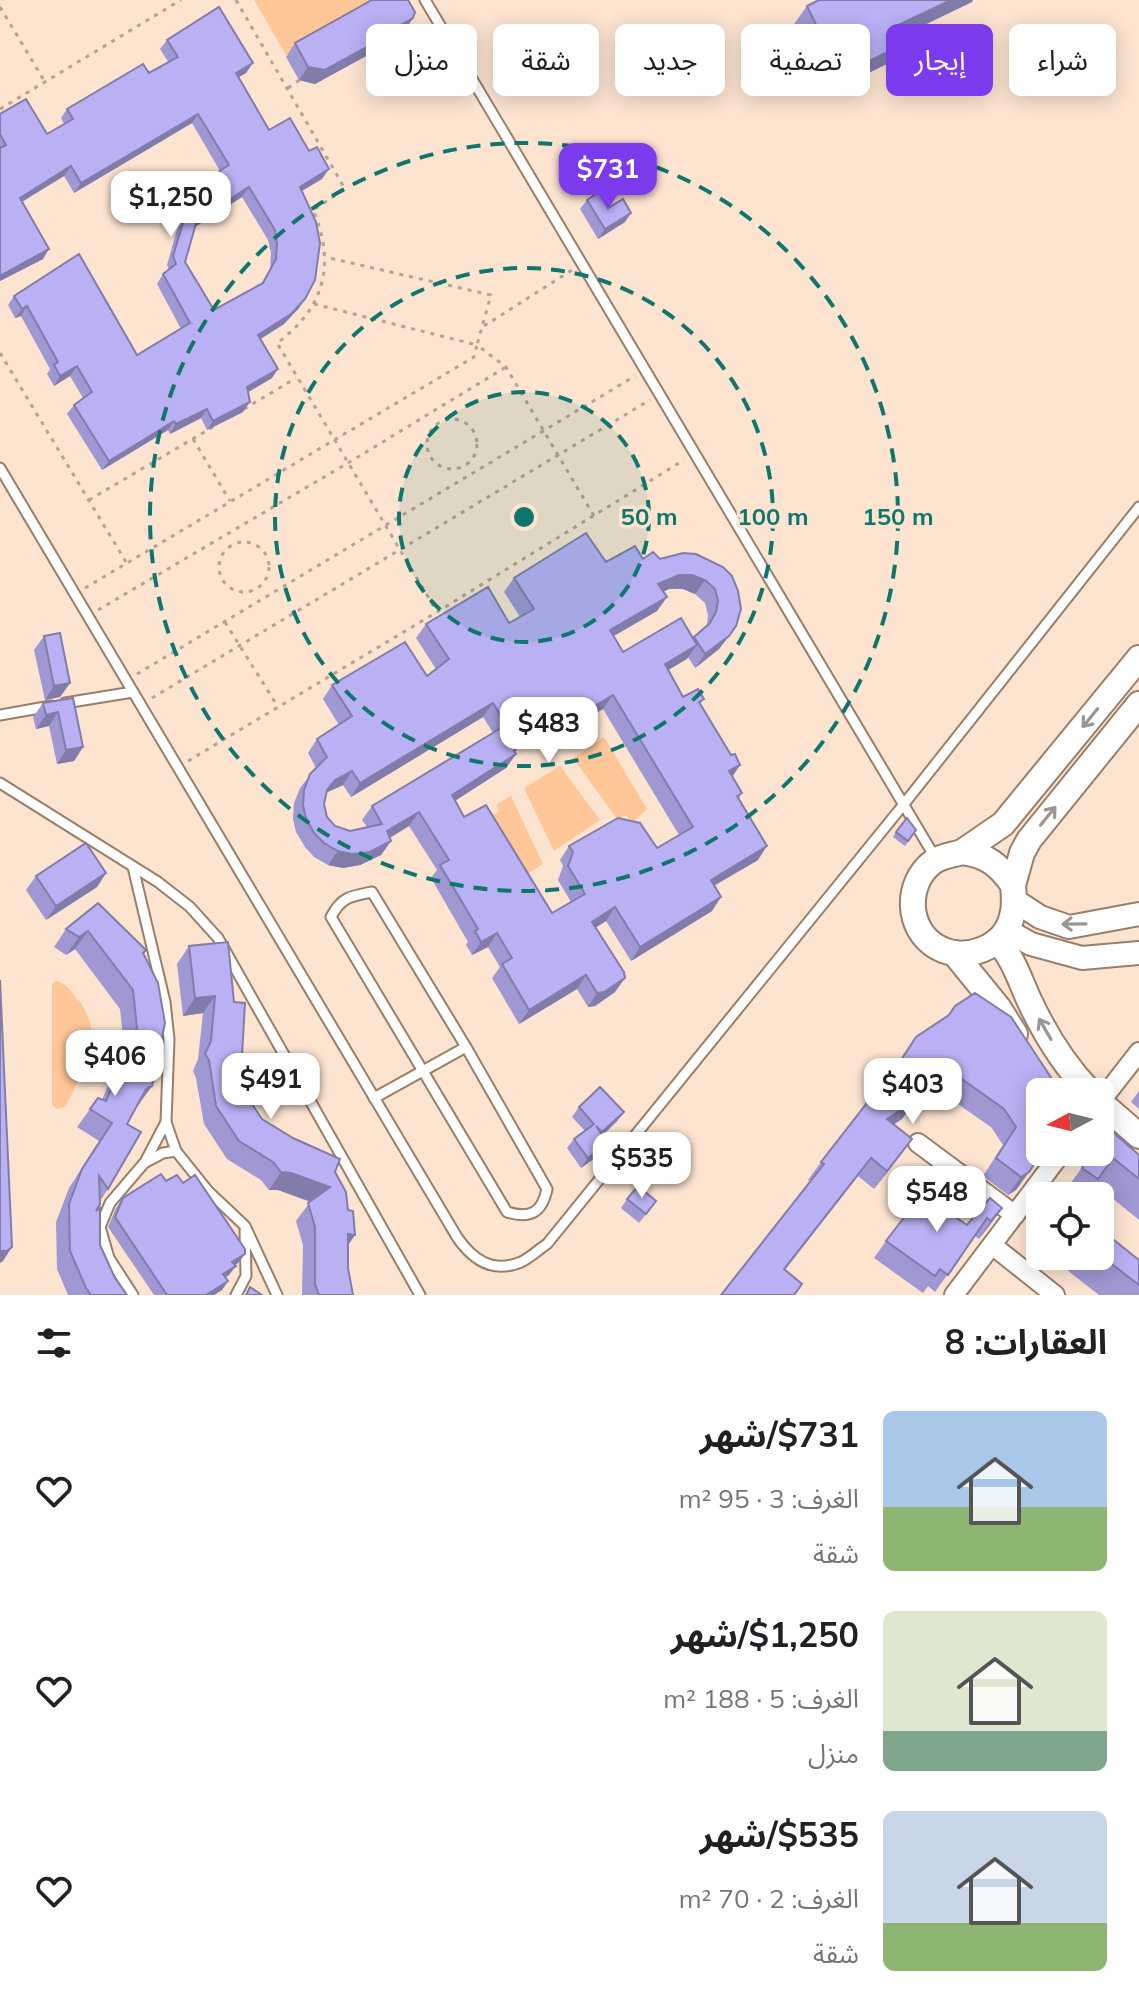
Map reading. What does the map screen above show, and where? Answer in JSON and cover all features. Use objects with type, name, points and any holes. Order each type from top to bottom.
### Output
[{"type":"main road","points":[[1139,658],[1003,824],[962,852],[936,859],[923,871],[915,886],[912,903],[915,920],[924,936],[937,947],[954,953],[985,949],[1002,936],[1012,917],[1022,853],[1029,840],[1139,704]]},
{"type":"main road","points":[[962,852],[991,860],[1014,892]]},
{"type":"main road","points":[[1002,936],[1030,1003],[1076,1078]]},
{"type":"main road","points":[[954,953],[998,1007],[1028,1055]]},
{"type":"main road","points":[[1114,1114],[1139,1136]]},
{"type":"street","points":[[1014,892],[1040,917],[1069,927],[1139,914]]},
{"type":"street","points":[[1002,936],[1082,958],[1139,953]]},
{"type":"street","points":[[1114,1084],[1139,1052]]},
{"type":"street","points":[[918,1143],[1015,1215]]},
{"type":"street","points":[[954,1295],[1026,1205]]},
{"type":"street","points":[[992,1245],[1055,1295]]},
{"type":"lane","points":[[425,0],[936,859]]},
{"type":"lane","points":[[0,468],[470,1255],[492,1266],[520,1263],[547,1244],[904,804],[1139,507]]},
{"type":"lane","points":[[0,715],[133,692]]},
{"type":"lane","points":[[0,783],[190,907],[218,938],[420,1295]]},
{"type":"lane","points":[[133,867],[165,1002],[169,1039],[166,1122],[176,1151],[208,1191],[245,1226],[277,1295]]},
{"type":"lane","points":[[372,892],[466,1047],[547,1189],[545,1203],[531,1214],[507,1212],[331,917],[337,904],[352,896],[372,892]]},
{"type":"lane","points":[[374,1098],[466,1047]]},
{"type":"lane","points":[[133,1295],[109,1258],[100,1227],[110,1203],[145,1162],[166,1122]]},
{"type":"lane","points":[[145,1162],[163,1153],[176,1151]]},
{"type":"lane","points":[[236,1295],[246,1276],[245,1226]]},
{"type":"path","points":[[0,109],[181,0]]},
{"type":"path","points":[[236,0],[345,189],[313,210],[325,241],[325,272],[314,304],[304,320],[277,343],[437,612]]},
{"type":"path","points":[[0,7],[45,82]]},
{"type":"path","points":[[288,88],[313,72]]},
{"type":"path","points":[[75,594],[474,357],[491,295],[325,257]]},
{"type":"path","points":[[483,327],[582,263]]},
{"type":"path","points":[[314,304],[477,345],[506,367],[594,516]]},
{"type":"path","points":[[0,353],[127,563]]},
{"type":"path","points":[[88,616],[506,367]]},
{"type":"path","points":[[126,681],[645,370]]},
{"type":"path","points":[[232,416],[298,377]]},
{"type":"path","points":[[141,705],[660,394]]},
{"type":"path","points":[[458,419],[473,429],[478,444],[476,453],[465,466],[448,469],[440,466],[428,453],[428,436],[439,422],[458,419]]},
{"type":"path","points":[[89,500],[219,423]]},
{"type":"path","points":[[193,439],[230,501]]},
{"type":"path","points":[[177,767],[695,453]]},
{"type":"path","points":[[235,544],[252,544],[265,555],[268,571],[260,586],[244,592],[235,591],[222,579],[219,563],[228,548],[235,544]]},
{"type":"path","points":[[225,622],[278,707]]},
{"type":"shaded area","points":[[254,0],[382,0],[286,55]]},
{"type":"shaded area","points":[[604,737],[647,809],[632,823],[626,815],[618,820],[573,758]]},
{"type":"shaded area","points":[[560,766],[600,820],[554,851],[524,788]]},
{"type":"shaded area","points":[[511,796],[543,864],[518,880],[484,823],[499,811],[496,805]]},
{"type":"shaded area","points":[[56,981],[69,989],[79,1001],[91,1027],[85,1067],[66,1106],[57,1109],[52,1105],[52,984]]},
{"type":"building","points":[[372,0],[408,0],[415,12],[413,18],[402,24],[366,24],[366,48],[325,70],[308,67],[295,43]]},
{"type":"building","points":[[819,0],[951,0],[900,24],[886,24],[886,53],[870,60],[870,24],[816,24],[807,6]]},
{"type":"building","points":[[219,7],[253,63],[236,73],[269,130],[290,118],[309,151],[317,147],[329,169],[300,187],[316,222],[320,243],[315,280],[305,299],[291,314],[258,335],[278,369],[247,387],[250,402],[213,421],[207,409],[176,424],[174,421],[109,461],[74,405],[92,392],[77,366],[60,376],[54,365],[58,362],[27,306],[22,309],[14,296],[79,254],[137,355],[190,323],[163,274],[176,264],[173,256],[189,203],[183,194],[229,165],[198,114],[81,183],[71,166],[20,198],[49,249],[0,276],[0,148],[6,145],[0,134],[0,114],[26,99],[47,134],[73,119],[67,109],[143,64],[149,73],[178,57],[167,40]],"holes":[[[249,187],[275,230],[276,259],[263,283],[214,310],[185,262],[197,220]]]},
{"type":"building","points":[[599,192],[608,208],[623,199],[631,213],[605,229],[587,200]]},
{"type":"building","points":[[586,533],[606,562],[635,546],[643,559],[653,552],[660,559],[683,553],[696,554],[723,567],[732,576],[741,609],[736,626],[729,636],[705,654],[694,637],[710,623],[718,601],[715,589],[705,580],[692,575],[679,575],[658,584],[667,597],[610,630],[623,652],[681,618],[697,645],[665,664],[683,697],[698,689],[704,699],[699,702],[731,755],[735,754],[740,765],[729,771],[742,793],[737,796],[767,846],[711,880],[721,897],[640,947],[615,907],[592,922],[625,978],[604,992],[597,993],[586,975],[529,1010],[502,964],[512,958],[497,933],[481,942],[475,931],[478,929],[440,865],[449,860],[419,812],[387,831],[391,841],[370,852],[352,854],[338,851],[314,833],[303,805],[310,774],[327,757],[317,739],[352,716],[332,685],[405,642],[427,676],[449,659],[426,624],[488,587],[509,623],[534,609],[514,578]],"holes":[[[613,695],[693,827],[657,848],[640,823],[618,818],[569,846],[573,852],[568,866],[585,894],[552,913],[486,805],[464,817],[452,795],[516,754],[514,751],[518,747],[515,741],[545,722],[554,738],[565,731],[560,722],[579,709],[583,713]],[[493,703],[506,725],[372,806],[382,824],[350,831],[335,826],[327,817],[324,804],[327,790],[335,780],[352,771],[360,783]]]},
{"type":"building","points":[[60,633],[70,683],[54,686],[44,636]]},
{"type":"building","points":[[73,698],[83,747],[66,750],[58,712],[46,715],[43,703]]},
{"type":"building","points":[[907,818],[916,830],[908,841],[896,832]]},
{"type":"building","points":[[86,843],[106,873],[56,906],[36,876]]},
{"type":"building","points":[[98,903],[146,950],[143,953],[158,983],[165,1023],[152,1086],[146,1089],[127,1124],[141,1132],[108,1189],[99,1176],[100,1204],[96,1211],[100,1208],[100,1245],[115,1278],[127,1295],[91,1295],[70,1251],[69,1204],[82,1169],[112,1123],[90,1109],[98,1098],[106,1101],[137,1028],[133,990],[88,931],[79,937],[66,929]]},
{"type":"building","points":[[228,942],[234,1002],[245,1003],[242,1055],[250,1101],[262,1119],[293,1138],[340,1159],[335,1172],[346,1192],[348,1210],[353,1211],[355,1235],[348,1234],[348,1268],[353,1295],[319,1295],[315,1284],[315,1227],[308,1203],[330,1187],[281,1172],[273,1162],[239,1141],[216,1106],[209,1060],[205,1054],[211,1041],[215,996],[195,998],[189,946]]},
{"type":"building","points":[[0,980],[12,1247],[7,1251],[0,1251]]},
{"type":"building","points":[[975,993],[1011,1017],[1051,1078],[1026,1078],[1026,1166],[1033,1166],[1029,1172],[1021,1177],[996,1158],[1016,1127],[1004,1109],[939,1063],[915,1100],[887,1119],[912,1139],[887,1171],[871,1158],[784,1269],[802,1284],[794,1295],[721,1295],[824,1164],[821,1162],[867,1103],[871,1106],[916,1037],[949,1015],[955,1006]]},
{"type":"building","points":[[600,1087],[624,1112],[602,1132],[596,1126],[608,1144],[588,1158],[574,1139],[594,1124],[579,1107]]},
{"type":"building","points":[[1114,1133],[1139,1155],[1139,1179],[1114,1159]]},
{"type":"building","points":[[1083,1166],[1107,1166],[1098,1179],[1082,1168]]},
{"type":"building","points":[[161,1174],[166,1181],[177,1175],[183,1183],[195,1175],[245,1249],[245,1254],[232,1262],[236,1266],[223,1274],[228,1281],[206,1295],[167,1295],[115,1217],[123,1198]]},
{"type":"building","points":[[638,1186],[656,1201],[646,1214],[627,1199]]},
{"type":"building","points":[[922,1194],[967,1225],[990,1198],[1002,1208],[991,1221],[987,1218],[948,1275],[940,1269],[935,1276],[886,1241]]},
{"type":"building","points":[[1114,1240],[1139,1260],[1139,1285],[1114,1266]]},
{"type":"building","points":[[250,1287],[262,1295],[246,1295]]}]
